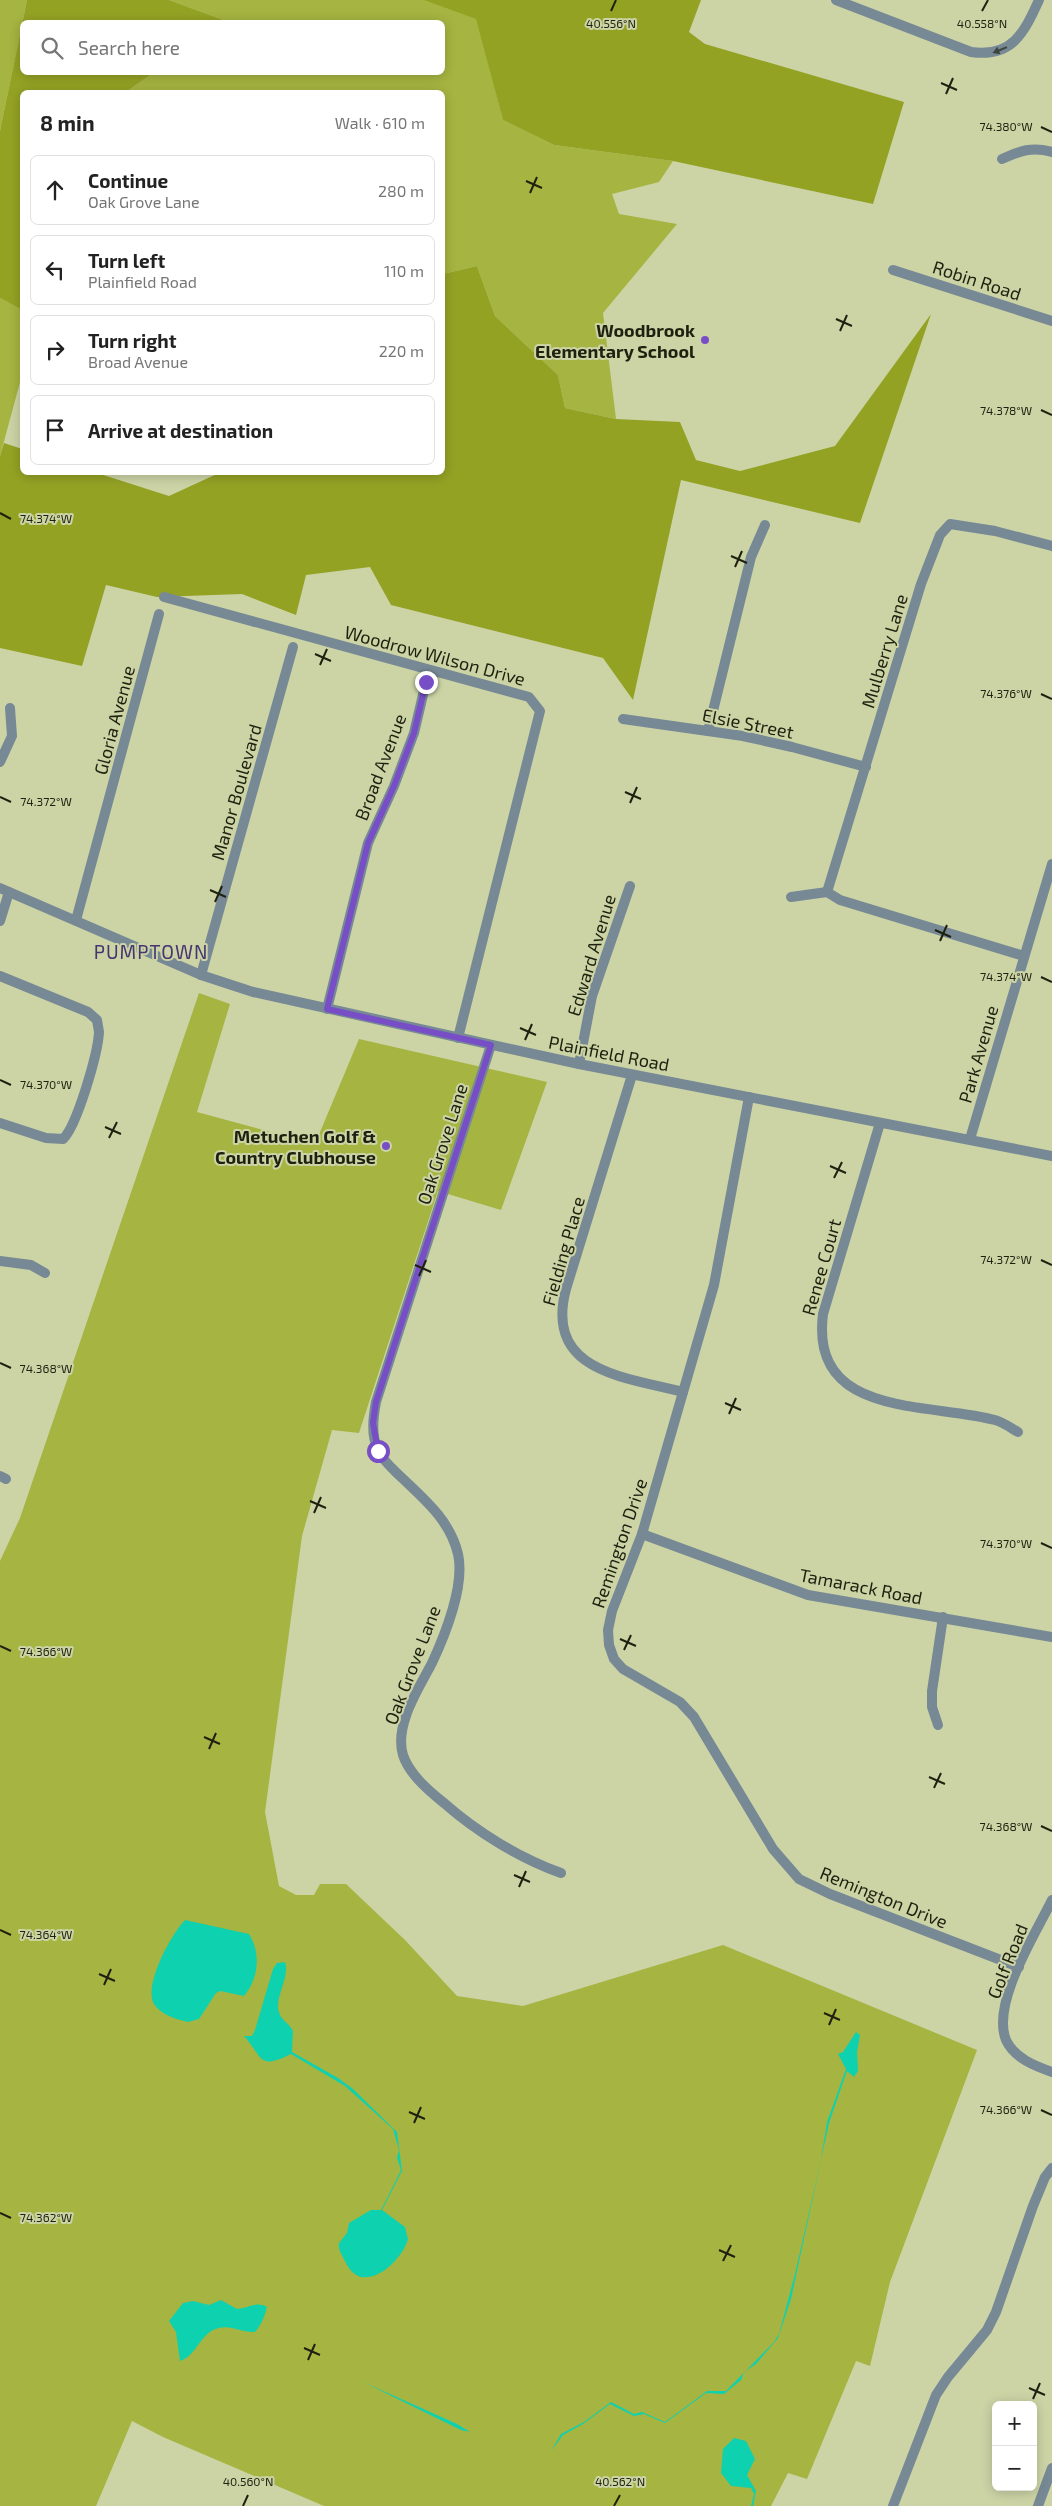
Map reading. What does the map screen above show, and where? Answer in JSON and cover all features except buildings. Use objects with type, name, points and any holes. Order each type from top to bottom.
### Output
[{"type":"street","points":[[836,0],[971,52],[988,54],[1006,49],[1021,35],[1039,0]]},
{"type":"street","points":[[1002,159],[1026,149],[1052,152]]},
{"type":"street","name":"Robin Road","points":[[893,270],[1052,321]]},
{"type":"street","name":"Mulberry Lane","points":[[827,892],[921,584],[940,535],[950,524],[995,531],[1052,546]]},
{"type":"street","points":[[708,731],[751,557],[765,525]]},
{"type":"street","name":"Woodrow Wilson Drive","points":[[164,597],[529,697],[540,711],[458,1038]]},
{"type":"street","name":"Gloria Avenue","points":[[76,920],[159,614]]},
{"type":"street","name":"Manor Boulevard","points":[[201,975],[293,647]]},
{"type":"street","name":"Broad Avenue","points":[[327,1009],[368,843],[394,786],[414,733],[426,682]]},
{"type":"street","points":[[0,762],[12,736],[10,708]]},
{"type":"street","name":"Elsie Street","points":[[623,720],[708,731],[792,746],[866,768]]},
{"type":"street","name":"Park Avenue","points":[[970,1139],[1052,864]]},
{"type":"street","name":"Edward Avenue","points":[[579,1064],[592,996],[630,886]]},
{"type":"street","points":[[0,921],[4,890]]},
{"type":"street","name":"Plainfield Road","points":[[4,890],[201,975],[252,992],[632,1075],[1052,1156]]},
{"type":"street","points":[[791,897],[827,892],[840,900],[1024,956]]},
{"type":"street","points":[[0,976],[88,1012],[97,1020],[99,1032],[75,1121],[63,1139],[46,1138],[0,1124]]},
{"type":"street","name":"Oak Grove Lane","points":[[491,1045],[376,1402],[373,1423],[378,1451],[390,1467],[439,1515],[449,1528],[459,1556],[460,1571],[452,1610],[433,1660],[404,1725],[402,1734],[403,1755],[419,1780],[457,1815],[537,1864],[560,1873]]},
{"type":"street","name":"Fielding Place","points":[[632,1075],[566,1290],[561,1318],[568,1342],[578,1355],[590,1365],[612,1373],[683,1392]]},
{"type":"street","name":"Remington Drive","points":[[749,1097],[714,1285],[642,1534],[612,1611],[608,1637],[614,1659],[623,1668],[680,1702],[694,1717],[768,1842],[785,1866],[798,1879],[813,1888],[1019,1967]]},
{"type":"street","name":"Renee Court","points":[[880,1123],[823,1314],[821,1344],[824,1356],[833,1371],[847,1384],[866,1396],[996,1420],[1018,1432]]},
{"type":"street","points":[[0,1261],[31,1266],[45,1273]]},
{"type":"street","name":"Tamarack Road","points":[[642,1534],[808,1595],[1052,1637]]},
{"type":"street","points":[[938,1725],[932,1707],[932,1691],[943,1617]]},
{"type":"street","name":"Golf Road","points":[[1052,1900],[1019,1967],[1005,2005],[1003,2024],[1006,2040],[1016,2053],[1032,2064],[1052,2072]]},
{"type":"street","points":[[893,2506],[936,2394],[987,2330],[996,2312],[1036,2199],[1045,2177],[1052,2168]]},
{"type":"street","points":[[1038,2506],[1052,2468]]},
{"type":"green space","points":[[0,0],[27,0],[23,20],[20,20],[20,34],[0,131]]},
{"type":"green space","points":[[27,0],[169,0],[224,20],[22,20]]},
{"type":"green space","points":[[169,0],[423,0],[477,19],[503,120],[554,145],[673,161],[659,182],[612,194],[619,214],[677,224],[603,313],[616,419],[565,408],[558,375],[495,316],[477,266],[445,274],[445,90],[129,90],[150,75],[445,75],[445,20],[224,20]]},
{"type":"green space","points":[[423,0],[701,0],[689,32],[705,44],[904,102],[873,204],[673,161],[554,145],[503,120],[476,19]]},
{"type":"green space","points":[[20,34],[20,75],[150,75],[129,90],[20,90],[20,309],[0,298],[0,131]]},
{"type":"green space","points":[[477,266],[495,316],[558,375],[565,408],[616,419],[680,422],[696,460],[740,471],[835,446],[931,314],[860,523],[681,480],[633,700],[603,658],[391,605],[370,567],[306,575],[296,615],[242,594],[157,597],[106,585],[82,666],[0,648],[0,456],[4,443],[20,448],[20,475],[103,475],[169,496],[215,475],[445,475],[445,274]]},
{"type":"green space","points":[[0,298],[20,309],[20,382],[0,456]]},
{"type":"green space","points":[[199,993],[230,1004],[197,1112],[315,1144],[359,1039],[547,1082],[501,1210],[438,1191],[359,1433],[332,1430],[302,1536],[265,1812],[279,1886],[296,1895],[314,1895],[320,1884],[346,1884],[405,1940],[457,1996],[523,2006],[723,1945],[977,2050],[890,2282],[870,2366],[856,2361],[807,2479],[788,2473],[771,2506],[324,2506],[163,2437],[132,2421],[96,2506],[0,2506],[0,1561],[20,1518]]},
{"type":"water","points":[[185,1920],[249,1934],[257,1957],[253,1981],[244,1996],[220,1991],[216,1993],[199,2019],[188,2022],[165,2014],[157,2008],[152,1995],[152,1985],[160,1960],[173,1936]]},
{"type":"water","points":[[285,1962],[286,1973],[278,2008],[280,2015],[293,2031],[292,2052],[338,2078],[353,2089],[397,2132],[402,2171],[382,2210],[405,2227],[408,2239],[398,2257],[390,2266],[370,2277],[361,2277],[352,2272],[340,2252],[339,2243],[347,2233],[349,2223],[371,2210],[381,2210],[401,2170],[397,2158],[399,2150],[393,2129],[345,2086],[291,2054],[273,2061],[263,2060],[244,2036],[252,2036],[255,2030],[273,1969],[277,1963]]},
{"type":"water","points":[[856,2032],[860,2035],[857,2052],[858,2071],[854,2077],[847,2071],[829,2123],[791,2299],[778,2338],[756,2364],[746,2371],[774,2342],[779,2334],[821,2160],[827,2122],[846,2069],[838,2054],[843,2052]]},
{"type":"water","points":[[221,2300],[237,2309],[256,2305],[267,2307],[255,2332],[224,2327],[213,2330],[207,2334],[191,2354],[180,2361],[176,2332],[169,2321],[183,2303],[193,2301],[209,2305]]},
{"type":"water","points":[[744,2373],[741,2380],[724,2394],[706,2393],[665,2423],[644,2414],[634,2416],[610,2404],[583,2424],[563,2435],[551,2451],[561,2434],[584,2422],[611,2402],[634,2414],[642,2412],[665,2422],[707,2391],[726,2391]]},
{"type":"water","points":[[363,2382],[457,2424],[470,2432],[461,2430]]},
{"type":"water","points":[[734,2438],[746,2441],[755,2459],[747,2475],[756,2491],[753,2506],[751,2506],[754,2494],[751,2488],[731,2486],[721,2473],[723,2449]]},
{"type":"place","name":"Woodbrook Elementary School","points":[[705,340]]},
{"type":"place","name":"Metuchen Golf & Country Clubhouse","points":[[386,1146]]},
{"type":"district","name":"PUMPTOWN","points":[[151,951]]},
{"type":"route","points":[[378,1451],[373,1423],[376,1402],[491,1045],[327,1009],[347,921],[368,843],[394,786],[414,733],[426,682]]}]
